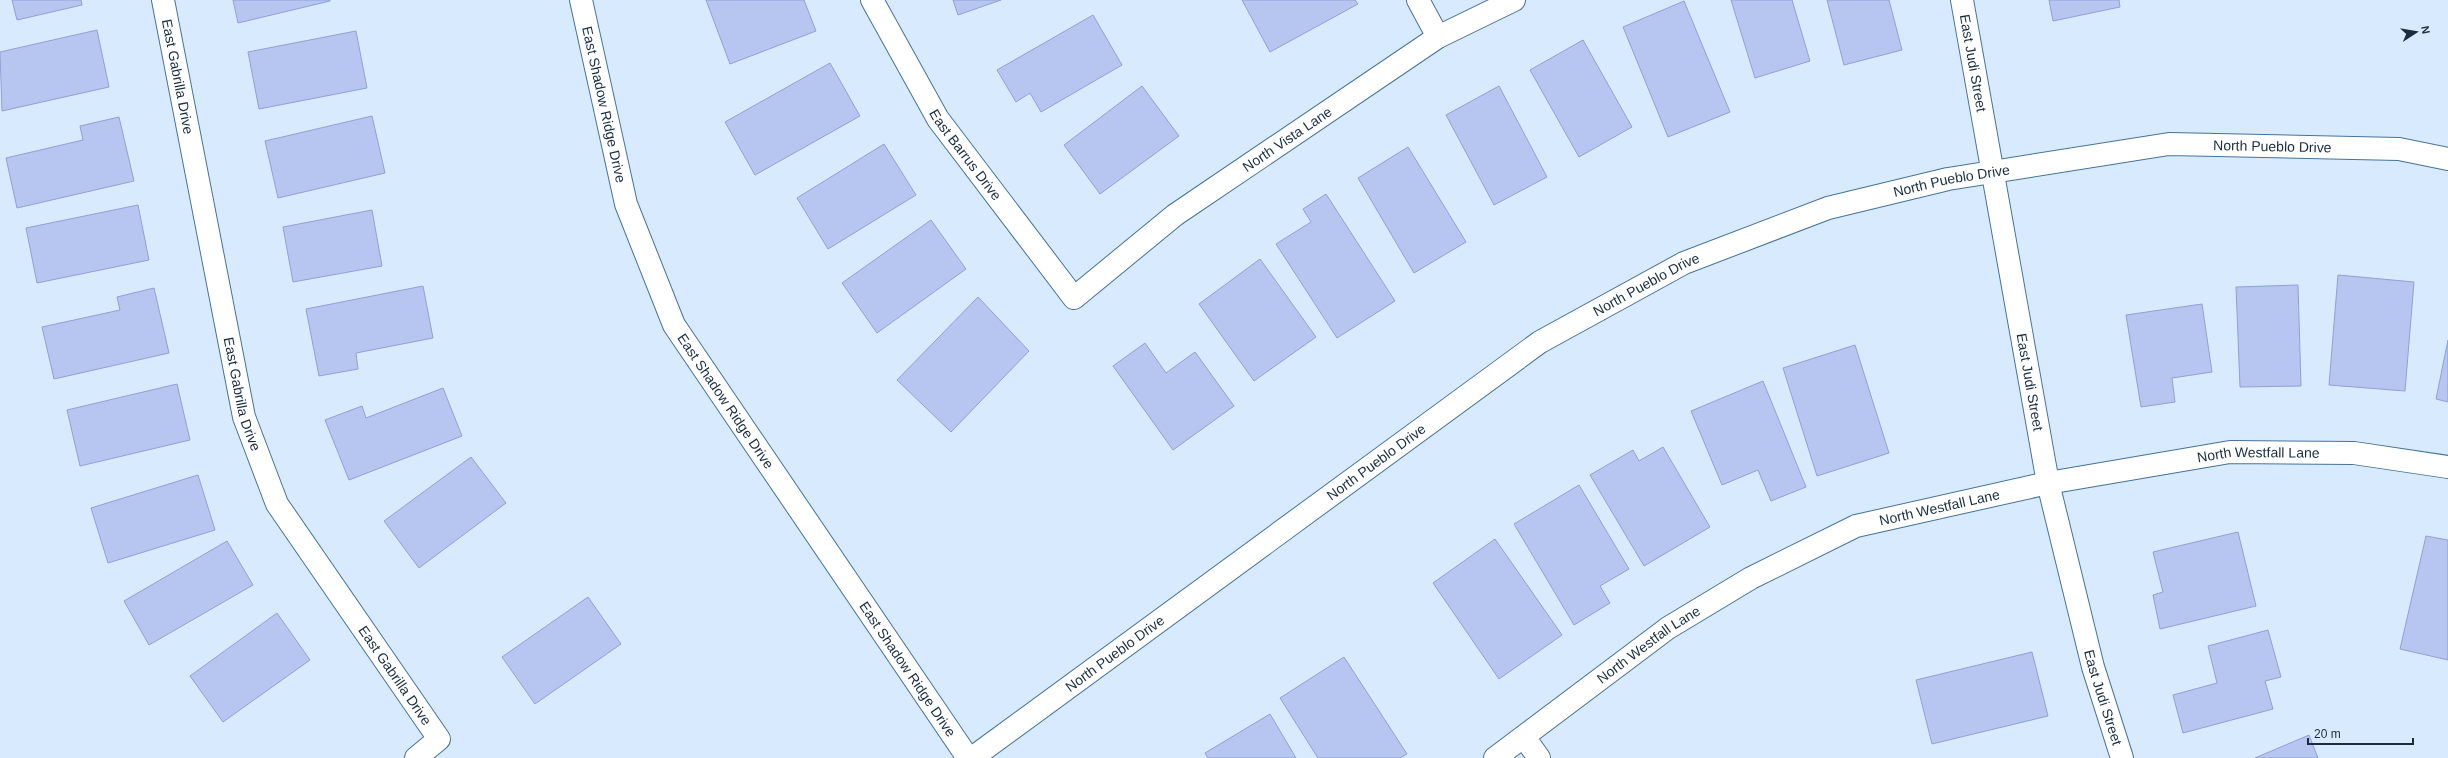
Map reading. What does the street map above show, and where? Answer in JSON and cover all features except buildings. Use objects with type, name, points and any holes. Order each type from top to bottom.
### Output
[{"type":"street","name":"East Gabrilla Drive","points":[[163,0],[244,417],[277,504],[439,740],[416,758]]},
{"type":"street","name":"East Shadow Ridge Drive","points":[[581,0],[626,204],[674,325],[968,758]]},
{"type":"street","name":"East Barrus Drive","points":[[872,0],[938,119],[1074,298]]},
{"type":"street","points":[[1418,0],[1438,37]]},
{"type":"street","name":"North Vista Lane","points":[[1074,298],[1175,215],[1438,37],[1514,0]]},
{"type":"street","name":"East Judi Street","points":[[1962,0],[1994,172],[2048,482],[2093,667],[2122,758]]},
{"type":"street","name":"North Pueblo Drive","points":[[972,758],[1540,342],[1684,263],[1828,208],[1948,179],[2169,144],[2399,149],[2448,159]]},
{"type":"street","name":"North Westfall Lane","points":[[1495,758],[1668,628],[1751,578],[1856,526],[2048,482],[2230,452],[2354,453],[2448,467]]},
{"type":"street","points":[[1524,736],[1539,758]]}]
